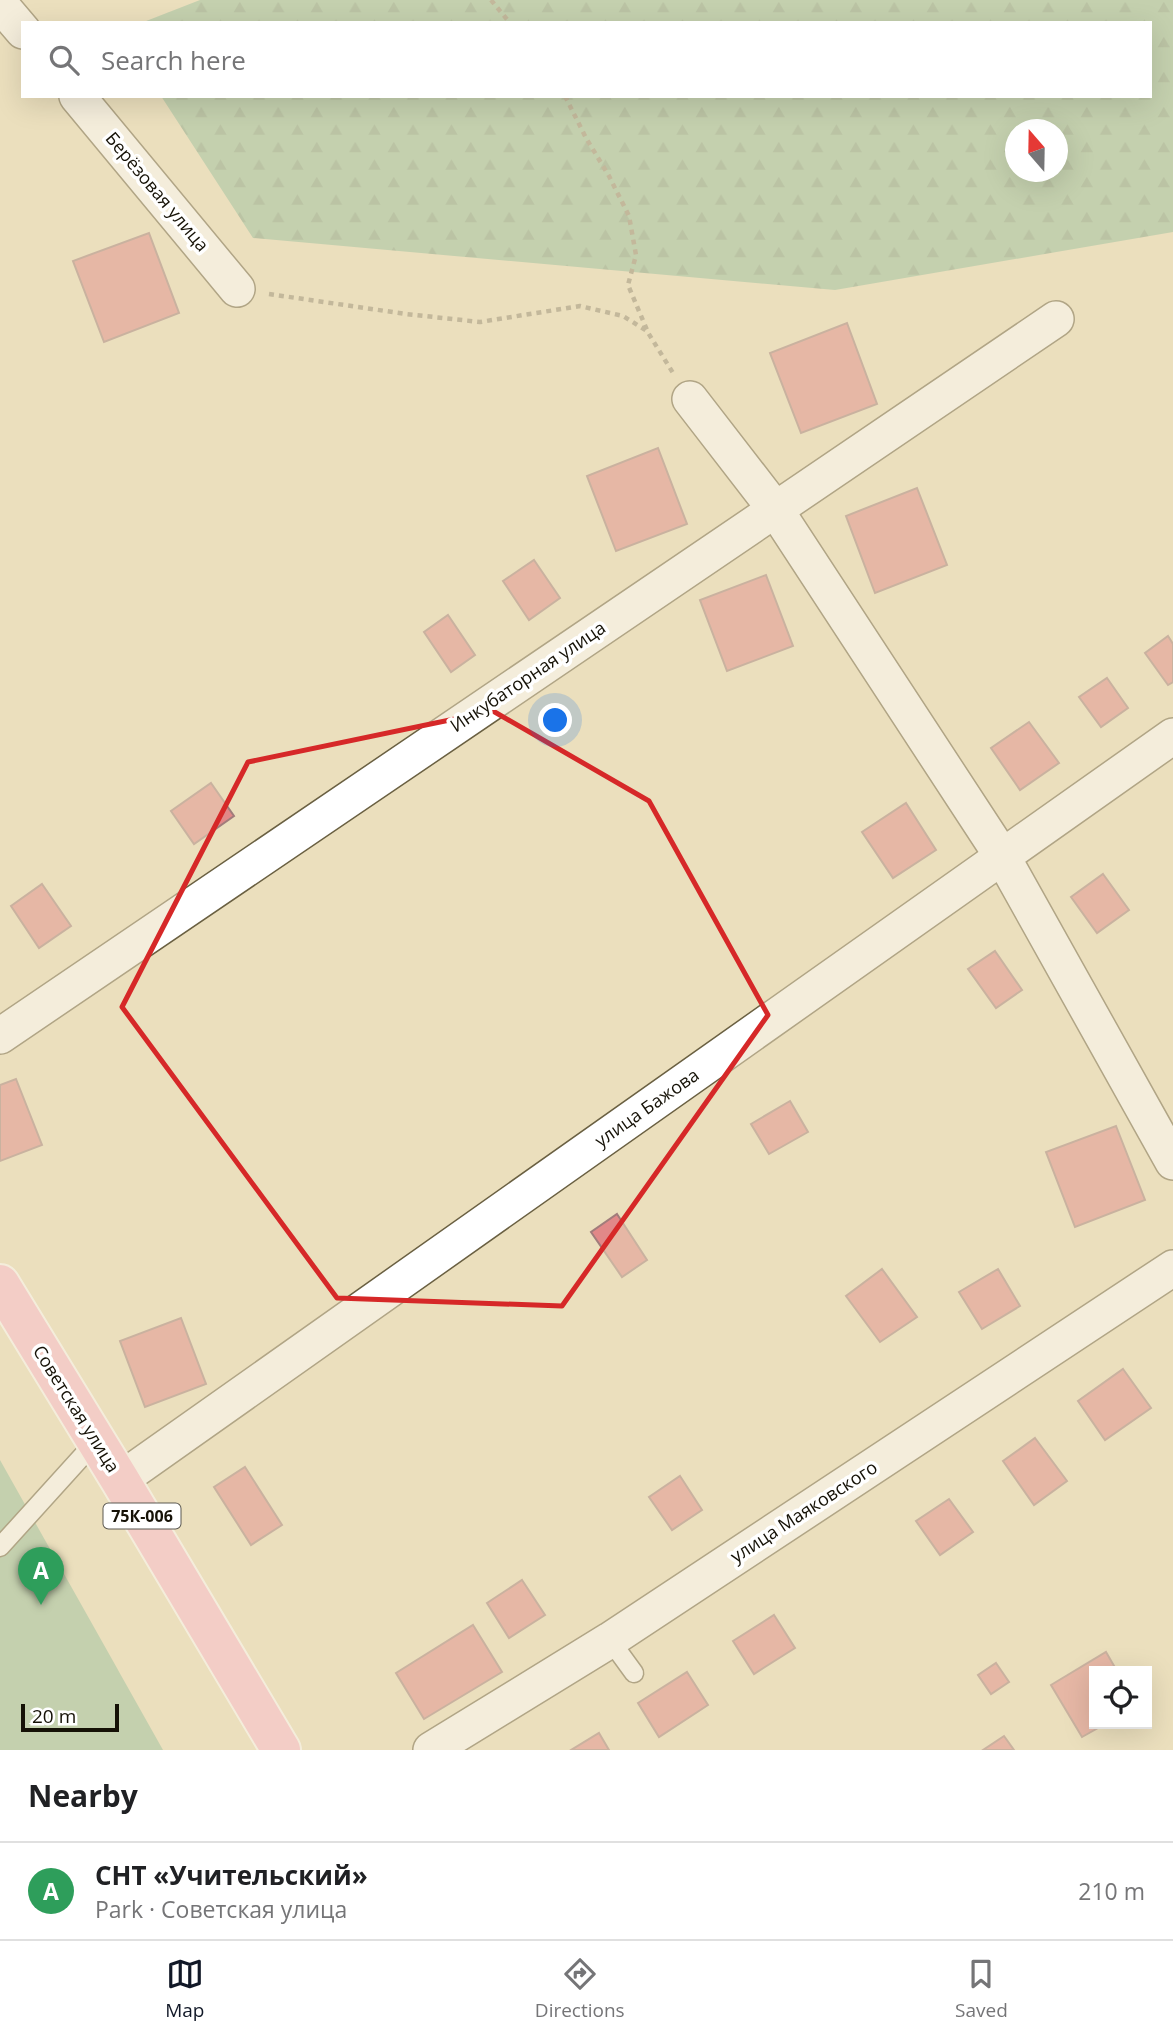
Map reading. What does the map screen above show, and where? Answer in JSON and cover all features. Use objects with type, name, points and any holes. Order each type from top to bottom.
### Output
[{"type":"main road","name":"Советская улица","points":[[0,1284],[281,1750]]},
{"type":"street","points":[[0,4],[21,29]]},
{"type":"street","name":"Берёзовая улица","points":[[79,98],[237,289]]},
{"type":"street","name":"Инкубаторная улица","points":[[0,1036],[1056,319]]},
{"type":"street","points":[[690,399],[775,509],[1002,856],[1173,1163]]},
{"type":"street","name":"улица Бажова","points":[[120,1480],[1173,736]]},
{"type":"street","name":"улица Маяковского","points":[[430,1750],[610,1640],[1173,1268]]},
{"type":"lane","points":[[0,1548],[96,1441]]},
{"type":"lane","points":[[610,1640],[634,1673]]},
{"type":"path","points":[[491,0],[508,21]]},
{"type":"path","points":[[566,98],[629,216],[636,255],[628,285],[647,331],[690,399]]},
{"type":"path","points":[[237,289],[480,322],[580,306],[623,316],[647,331]]},
{"type":"highlighted area","points":[[493,711],[649,801],[768,1015],[562,1306],[337,1298],[122,1007],[248,762]]},
{"type":"green space","points":[[200,0],[1173,0],[1173,232],[835,290],[253,238],[162,98],[1152,98],[1152,21],[146,21]]},
{"type":"green space","points":[[0,1460],[163,1750],[0,1750]]},
{"type":"building","points":[[149,233],[179,313],[104,342],[73,261]]},
{"type":"building","points":[[847,323],[877,404],[801,433],[770,353]]},
{"type":"building","points":[[658,448],[687,524],[616,551],[587,476]]},
{"type":"building","points":[[917,488],[947,565],[875,593],[846,516]]},
{"type":"building","points":[[534,560],[560,598],[529,620],[503,581]]},
{"type":"building","points":[[766,575],[793,646],[727,671],[700,600]]},
{"type":"building","points":[[448,615],[475,655],[451,672],[424,632]]},
{"type":"building","points":[[1168,636],[1173,644],[1173,682],[1168,685],[1145,653]]},
{"type":"building","points":[[1107,678],[1128,708],[1101,727],[1079,697]]},
{"type":"building","points":[[1029,722],[1059,763],[1020,790],[991,748]]},
{"type":"building","points":[[211,783],[234,816],[194,844],[171,811]]},
{"type":"building","points":[[906,803],[936,850],[893,878],[862,832]]},
{"type":"building","points":[[1103,874],[1129,910],[1097,933],[1071,897]]},
{"type":"building","points":[[42,884],[71,926],[39,948],[11,906]]},
{"type":"building","points":[[995,951],[1022,990],[996,1008],[968,969]]},
{"type":"building","points":[[16,1079],[42,1145],[0,1161],[0,1085]]},
{"type":"building","points":[[790,1101],[808,1132],[769,1154],[751,1124]]},
{"type":"building","points":[[1116,1126],[1145,1200],[1075,1227],[1046,1152]]},
{"type":"building","points":[[617,1214],[647,1260],[622,1277],[591,1232]]},
{"type":"building","points":[[882,1269],[917,1317],[880,1342],[846,1296]]},
{"type":"building","points":[[998,1269],[1020,1306],[982,1329],[959,1292]]},
{"type":"building","points":[[181,1318],[206,1384],[145,1407],[120,1341]]},
{"type":"building","points":[[1123,1369],[1151,1408],[1105,1440],[1078,1401]]},
{"type":"building","points":[[1035,1438],[1067,1481],[1034,1505],[1003,1461]]},
{"type":"building","points":[[245,1467],[282,1525],[251,1545],[214,1487]]},
{"type":"building","points":[[680,1476],[702,1510],[672,1530],[649,1497]]},
{"type":"building","points":[[949,1499],[973,1532],[940,1555],[916,1521]]},
{"type":"building","points":[[522,1580],[545,1615],[509,1638],[487,1603]]},
{"type":"building","points":[[774,1615],[795,1648],[754,1674],[733,1641]]},
{"type":"building","points":[[473,1625],[502,1672],[424,1719],[396,1673]]},
{"type":"building","points":[[1106,1652],[1114,1666],[1089,1666],[1089,1729],[1096,1729],[1082,1737],[1051,1685]]},
{"type":"building","points":[[996,1663],[1009,1682],[991,1694],[978,1675]]},
{"type":"building","points":[[687,1672],[708,1705],[659,1737],[638,1703]]},
{"type":"building","points":[[599,1733],[609,1750],[571,1750]]},
{"type":"building","points":[[1004,1736],[1014,1750],[983,1750]]},
{"type":"place","name":"СНТ «Учительский»","points":[[41,1605]]}]
